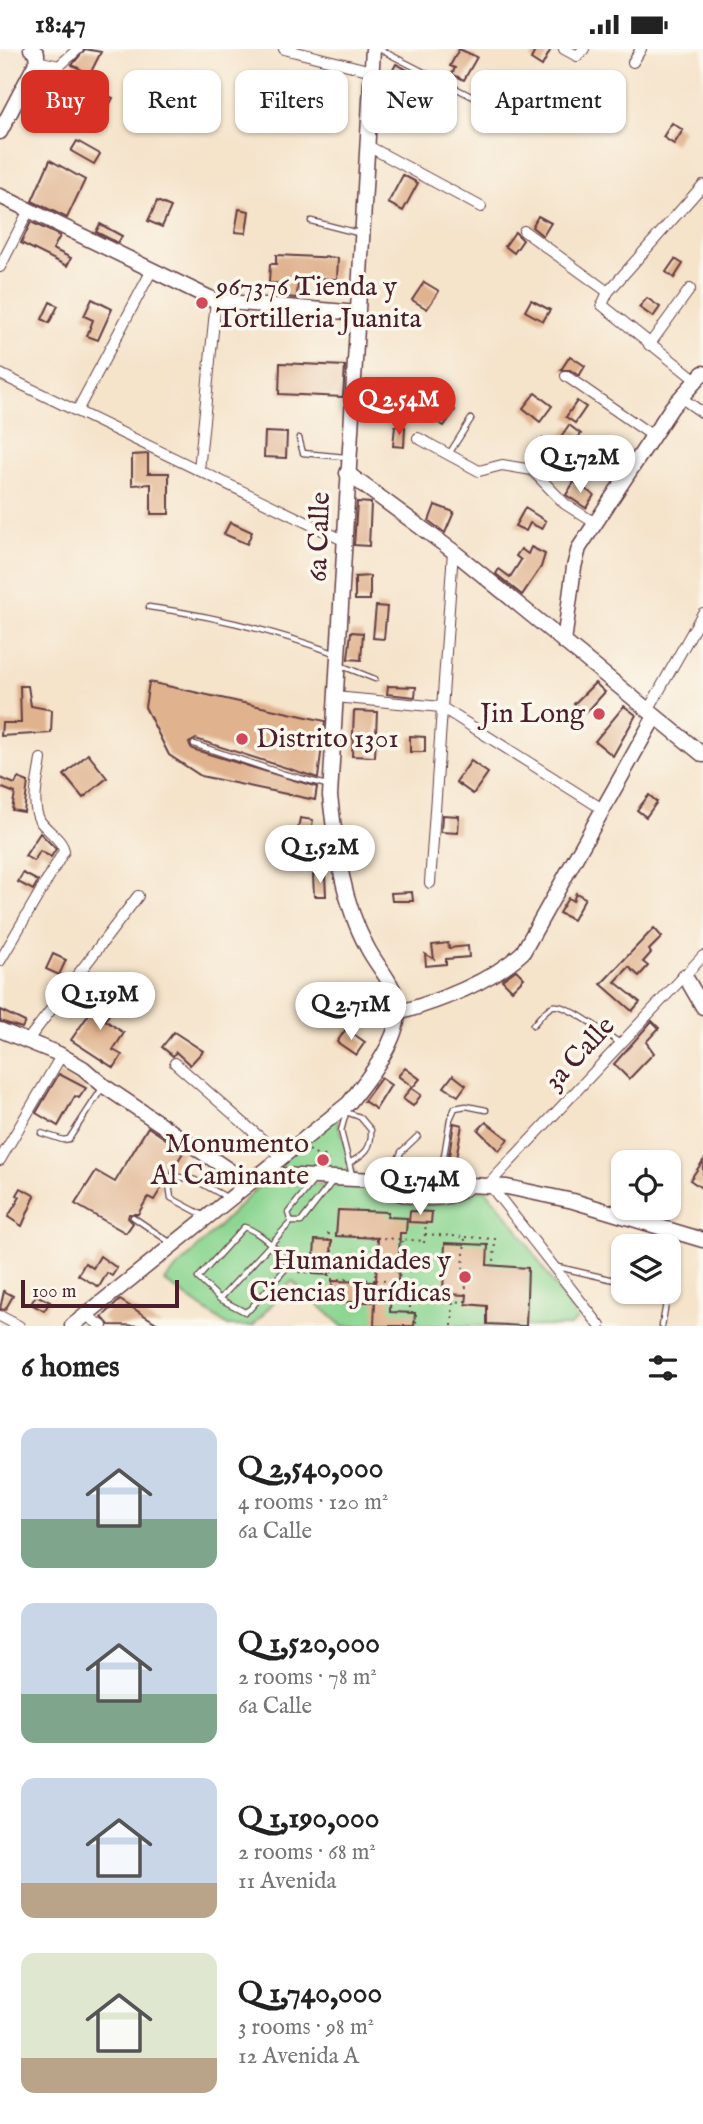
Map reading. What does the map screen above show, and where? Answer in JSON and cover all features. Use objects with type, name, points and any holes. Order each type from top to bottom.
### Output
[{"type":"street","points":[[0,132],[34,55],[59,66],[78,49]]},
{"type":"street","points":[[284,49],[368,70]]},
{"type":"street","name":"6a Calle","points":[[372,70],[373,49]]},
{"type":"street","points":[[564,49],[580,53]]},
{"type":"street","points":[[632,62],[641,49]]},
{"type":"street","name":"6a Calle","points":[[369,133],[347,465],[331,786],[337,853],[350,907],[367,949],[395,992],[398,1013]]},
{"type":"street","points":[[368,146],[481,207]]},
{"type":"street","points":[[564,642],[579,548],[680,397],[700,377],[649,345],[605,309],[603,300],[703,185]]},
{"type":"street","points":[[0,196],[216,301],[358,313]]},
{"type":"street","points":[[0,267],[29,210]]},
{"type":"street","points":[[524,231],[608,292]]},
{"type":"street","points":[[77,411],[152,270]]},
{"type":"street","points":[[649,345],[690,289]]},
{"type":"street","points":[[199,470],[216,301]]},
{"type":"street","points":[[0,374],[345,541]]},
{"type":"street","points":[[566,376],[653,436]]},
{"type":"street","points":[[680,397],[703,413]]},
{"type":"street","points":[[418,438],[479,471],[502,465],[532,470],[565,504],[595,523]]},
{"type":"street","points":[[347,465],[650,715],[703,755]]},
{"type":"street","points":[[430,883],[453,551]]},
{"type":"street","points":[[72,1326],[281,1156],[348,1107],[390,1039],[398,1013],[464,989],[510,964],[523,952],[604,810],[703,613]]},
{"type":"street","points":[[335,697],[441,707],[604,810]]},
{"type":"street","points":[[0,961],[64,851],[63,845],[40,820],[35,807],[41,759]]},
{"type":"street","points":[[27,1041],[138,896]]},
{"type":"street","name":"3a Calle","points":[[482,1184],[621,1044],[703,955]]},
{"type":"street","points":[[685,976],[703,1007]]},
{"type":"street","points":[[0,1030],[83,1068],[104,1086],[253,1179],[319,1171],[335,1179],[482,1184],[573,1201],[703,1240]]},
{"type":"street","points":[[0,1160],[61,1056]]},
{"type":"street","points":[[175,1063],[281,1156]]},
{"type":"street","points":[[482,1184],[553,1266],[600,1326]]},
{"type":"street","points":[[84,1314],[102,1326]]},
{"type":"street","points":[[0,1316],[19,1326]]},
{"type":"lane","points":[[379,49],[471,96]]},
{"type":"lane","points":[[312,221],[363,234]]},
{"type":"lane","points":[[449,455],[471,419]]},
{"type":"lane","points":[[299,438],[303,453],[347,465]]},
{"type":"lane","points":[[149,607],[204,615],[290,636],[375,679]]},
{"type":"lane","points":[[194,744],[284,774],[331,786]]},
{"type":"lane","points":[[533,1025],[548,1008],[557,1005],[621,1044]]},
{"type":"lane","points":[[41,1133],[63,1140],[69,1139],[104,1086]]},
{"type":"lane","points":[[440,1184],[450,1119],[455,1108],[466,1106],[486,1110]]},
{"type":"lane","points":[[349,1163],[367,1152],[372,1142],[372,1130],[348,1107],[341,1131],[349,1163],[353,1179]]},
{"type":"lane","points":[[389,1181],[401,1152],[418,1136]]},
{"type":"lane","points":[[291,1222],[288,1213],[319,1171]]},
{"type":"lane","points":[[206,1217],[171,1198],[169,1184],[174,1176],[195,1180],[229,1199]]},
{"type":"lane","points":[[220,1299],[291,1222],[301,1222],[335,1179]]},
{"type":"lane","points":[[372,1181],[383,1194],[396,1199],[452,1202],[461,1200],[482,1184]]},
{"type":"lane","points":[[133,1217],[172,1244]]},
{"type":"lane","points":[[244,1227],[270,1245],[286,1260],[288,1266],[250,1309],[241,1311],[220,1299],[199,1280],[200,1274],[244,1227]]},
{"type":"lane","points":[[553,1266],[611,1279]]},
{"type":"lane","points":[[662,1326],[666,1304]]},
{"type":"path","points":[[402,1240],[399,1282],[332,1279],[332,1241],[328,1241],[328,1234],[377,1239],[402,1240],[424,1242],[426,1223]]},
{"type":"path","points":[[425,1234],[495,1239],[494,1262]]},
{"type":"path","points":[[463,1270],[465,1237]]},
{"type":"path","points":[[372,1288],[377,1288],[377,1239]]},
{"type":"path","points":[[313,1273],[296,1272],[292,1265],[301,1258],[314,1259]]},
{"type":"path","points":[[392,1281],[391,1298],[465,1302],[466,1284]]},
{"type":"path","points":[[453,1294],[453,1326]]},
{"type":"path","points":[[410,1299],[410,1312],[416,1312],[416,1326]]},
{"type":"green space","points":[[336,1117],[357,1179],[265,1172]]},
{"type":"green space","points":[[263,1182],[486,1190],[514,1224],[577,1319],[570,1326],[342,1326],[292,1281],[253,1326],[228,1326],[164,1281]]},
{"type":"building","points":[[85,49],[101,52],[92,70],[82,70],[72,65]]},
{"type":"building","points":[[459,49],[477,57],[464,80],[457,76],[457,70],[450,66]]},
{"type":"building","points":[[536,49],[551,49],[542,66],[531,59]]},
{"type":"building","points":[[396,64],[407,70],[393,70]]},
{"type":"building","points":[[672,123],[683,130],[674,144],[663,137]]},
{"type":"building","points":[[77,141],[100,154],[94,164],[71,151]]},
{"type":"building","points":[[50,160],[85,180],[67,218],[32,201]]},
{"type":"building","points":[[403,175],[418,183],[403,211],[388,203]]},
{"type":"building","points":[[157,201],[171,207],[162,227],[148,221]]},
{"type":"building","points":[[239,209],[249,211],[246,233],[235,232]]},
{"type":"building","points":[[538,216],[551,223],[543,236],[532,227]]},
{"type":"building","points":[[31,222],[60,236],[53,249],[71,258],[67,266],[21,243]]},
{"type":"building","points":[[100,224],[122,236],[118,243],[96,232]]},
{"type":"building","points":[[515,232],[523,240],[514,253],[505,246]]},
{"type":"building","points":[[276,255],[338,258],[337,279],[298,277],[297,298],[285,297],[285,284],[269,283],[270,264],[276,264]]},
{"type":"building","points":[[675,259],[683,264],[674,278],[666,272]]},
{"type":"building","points":[[424,282],[439,291],[427,309],[412,300]]},
{"type":"building","points":[[647,298],[660,307],[653,317],[639,307]]},
{"type":"building","points":[[92,299],[112,309],[98,340],[87,336],[93,320],[84,316]]},
{"type":"building","points":[[531,300],[550,310],[543,321],[525,311]]},
{"type":"building","points":[[50,302],[58,306],[49,323],[42,319]]},
{"type":"building","points":[[570,356],[585,366],[579,376],[570,370],[561,370]]},
{"type":"building","points":[[280,363],[345,366],[343,397],[279,394]]},
{"type":"building","points":[[427,391],[455,410],[444,426],[418,411],[416,407]]},
{"type":"building","points":[[535,393],[552,406],[540,422],[523,408]]},
{"type":"building","points":[[577,401],[586,407],[575,423],[566,417]]},
{"type":"building","points":[[569,425],[581,434],[571,447],[560,438]]},
{"type":"building","points":[[395,426],[405,427],[404,447],[393,446]]},
{"type":"building","points":[[265,432],[287,433],[286,458],[264,457]]},
{"type":"building","points":[[543,439],[557,449],[543,470],[529,460]]},
{"type":"building","points":[[148,454],[148,473],[169,473],[169,514],[151,514],[151,484],[132,485],[132,455]]},
{"type":"building","points":[[574,482],[594,495],[586,508],[566,495]]},
{"type":"building","points":[[357,502],[371,503],[369,546],[354,545]]},
{"type":"building","points":[[435,505],[454,512],[445,533],[429,521]]},
{"type":"building","points":[[525,508],[546,521],[542,529],[530,523],[526,531],[515,526]]},
{"type":"building","points":[[230,522],[252,532],[247,544],[224,534]]},
{"type":"building","points":[[531,547],[545,554],[541,567],[522,595],[496,574],[499,569],[510,577],[521,560],[516,556],[521,549],[528,554]]},
{"type":"building","points":[[370,576],[370,600],[355,600],[355,577]]},
{"type":"building","points":[[376,606],[387,607],[384,639],[373,638]]},
{"type":"building","points":[[351,632],[363,633],[361,660],[348,659]]},
{"type":"building","name":"Distrito 1301","points":[[149,682],[325,721],[318,778],[196,739],[189,743],[192,749],[317,787],[315,800],[201,776],[169,755],[145,707]]},
{"type":"building","points":[[595,683],[605,692],[586,713],[574,704]]},
{"type":"building","points":[[20,686],[28,686],[31,706],[52,710],[51,733],[1,736],[2,723],[21,723]]},
{"type":"building","points":[[388,686],[416,687],[415,697],[387,694]]},
{"type":"building","points":[[624,706],[636,715],[613,756],[595,741]]},
{"type":"building","points":[[354,711],[377,712],[375,757],[352,756]]},
{"type":"building","points":[[410,736],[425,737],[425,752],[410,752]]},
{"type":"building","points":[[88,754],[107,778],[83,798],[64,775]]},
{"type":"building","points":[[471,761],[488,773],[473,794],[456,782]]},
{"type":"building","points":[[0,778],[15,784],[18,778],[28,782],[24,812],[12,810],[15,793],[0,787]]},
{"type":"building","points":[[649,795],[657,802],[646,817],[637,810]]},
{"type":"building","points":[[442,815],[459,816],[458,833],[441,832]]},
{"type":"building","points":[[300,818],[313,820],[310,837],[297,835]]},
{"type":"building","points":[[40,833],[56,849],[51,857],[40,851],[34,861],[25,856]]},
{"type":"building","points":[[321,836],[327,856],[315,860],[311,839]]},
{"type":"building","points":[[23,873],[38,881],[33,890],[18,882]]},
{"type":"building","points":[[313,875],[325,875],[326,896],[314,896]]},
{"type":"building","points":[[412,892],[413,901],[392,901],[391,893]]},
{"type":"building","points":[[576,893],[585,898],[573,920],[559,913],[568,898],[573,901]]},
{"type":"building","points":[[654,928],[662,937],[649,950],[651,953],[643,962],[648,966],[639,976],[629,967],[615,982],[640,1002],[632,1011],[601,984]]},
{"type":"building","points":[[448,943],[449,948],[468,946],[469,957],[446,959],[446,964],[426,966],[425,954],[434,959],[432,945]]},
{"type":"building","points":[[53,954],[66,960],[59,975],[46,969]]},
{"type":"building","points":[[516,970],[524,978],[512,990],[502,980]]},
{"type":"building","points":[[105,991],[119,1001],[105,1020],[124,1033],[113,1050],[122,1055],[114,1068],[71,1040]]},
{"type":"building","points":[[0,1010],[25,1022],[22,1028],[0,1021]]},
{"type":"building","points":[[652,1021],[659,1028],[646,1042],[654,1053],[629,1079],[614,1064]]},
{"type":"building","points":[[346,1029],[365,1042],[356,1055],[337,1042]]},
{"type":"building","points":[[174,1032],[203,1051],[190,1065],[176,1052],[173,1056],[162,1047]]},
{"type":"building","points":[[405,1068],[420,1079],[413,1087],[398,1076]]},
{"type":"building","points":[[59,1074],[86,1088],[79,1098],[75,1096],[58,1126],[36,1113]]},
{"type":"building","points":[[453,1075],[466,1085],[458,1096],[444,1087]]},
{"type":"building","points":[[381,1078],[391,1085],[376,1109],[364,1101]]},
{"type":"building","points":[[411,1088],[421,1095],[413,1106],[403,1099]]},
{"type":"building","points":[[486,1122],[508,1139],[499,1151],[478,1130]]},
{"type":"building","points":[[454,1123],[462,1125],[455,1164],[448,1163]]},
{"type":"building","points":[[148,1127],[184,1151],[154,1200],[148,1197],[138,1214],[129,1214],[128,1218],[133,1223],[126,1233],[75,1204],[96,1171],[115,1182]]},
{"type":"building","points":[[703,1161],[703,1189],[690,1180]]},
{"type":"building","points":[[21,1188],[35,1196],[22,1226],[8,1217],[20,1197],[17,1195]]},
{"type":"building","points":[[338,1210],[388,1212],[387,1217],[407,1218],[406,1233],[400,1233],[398,1281],[391,1281],[390,1312],[415,1313],[414,1326],[374,1326],[375,1302],[332,1302],[332,1281],[376,1282],[378,1238],[336,1236]]},
{"type":"building","points":[[410,1211],[432,1212],[431,1223],[409,1222]]},
{"type":"building","points":[[315,1240],[332,1241],[329,1275],[313,1274]]},
{"type":"building","points":[[445,1243],[488,1245],[487,1265],[528,1268],[526,1326],[487,1324],[487,1306],[466,1304],[467,1295],[443,1294]]},
{"type":"building","points":[[100,1256],[117,1268],[112,1276],[107,1273],[99,1287],[78,1275],[85,1263],[93,1268]]},
{"type":"building","points":[[4,1291],[13,1296],[5,1310],[0,1309]]},
{"type":"building","points":[[36,1295],[50,1302],[44,1311],[31,1304]]},
{"type":"building","points":[[120,1300],[161,1326],[109,1325],[102,1317]]},
{"type":"place","name":"967376 Tienda y Tortilleria Juanita","points":[[202,303]]},
{"type":"place","name":"Jin Long","points":[[599,714]]},
{"type":"place","name":"Distrito 1301","points":[[242,739]]},
{"type":"place","name":"Monumento Al Caminante","points":[[323,1160]]},
{"type":"place","name":"Humanidades y Ciencias Jurídicas","points":[[465,1277]]}]
